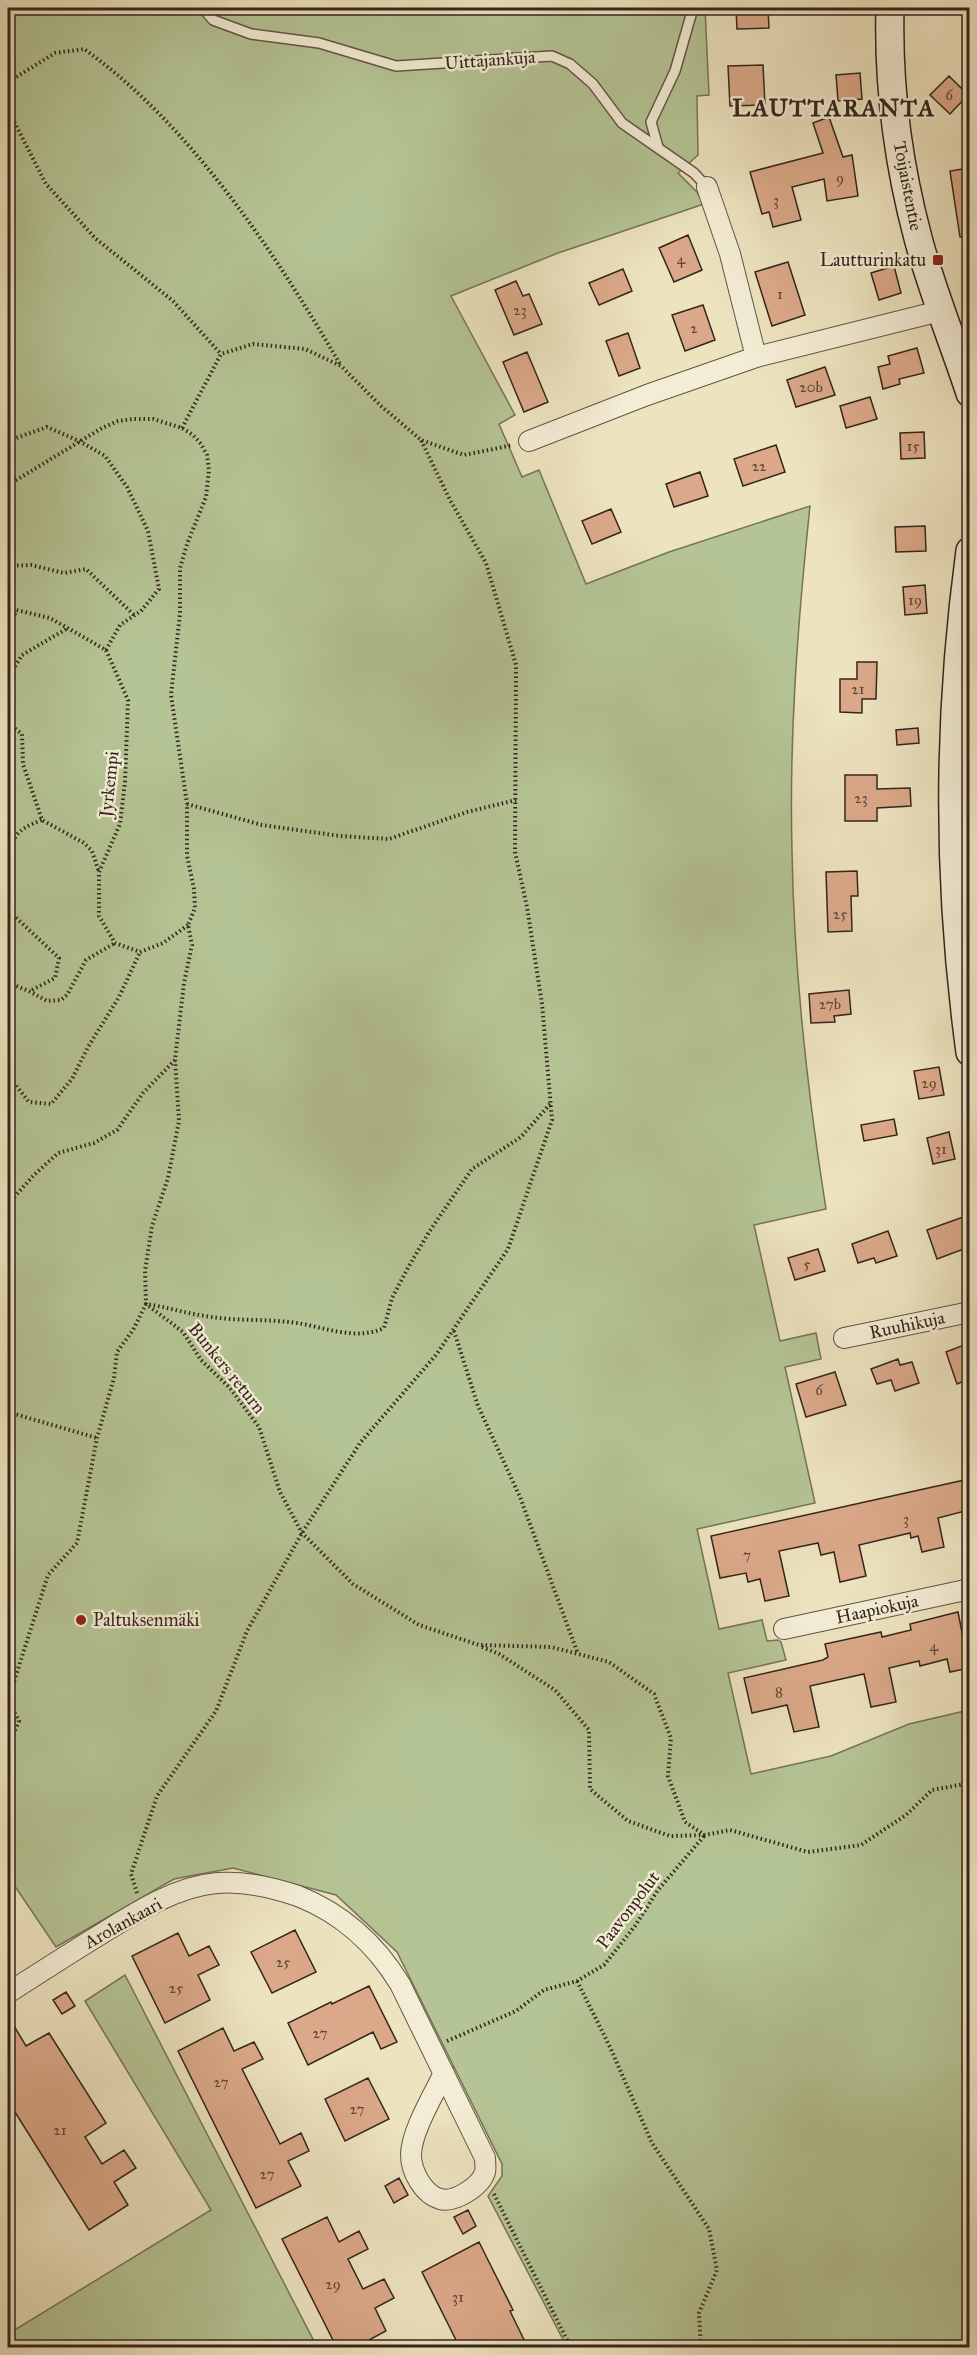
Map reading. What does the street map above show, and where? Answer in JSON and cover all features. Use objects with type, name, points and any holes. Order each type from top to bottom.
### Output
[{"type":"street","name":"Toijaistentie","points":[[890,8],[892,82],[905,182],[918,239],[969,393]]},
{"type":"street","name":"Uittajankuja","points":[[707,187],[730,254],[756,357]]},
{"type":"street","points":[[529,441],[647,395],[756,357],[940,311]]},
{"type":"street","points":[[969,551],[956,662],[951,830],[958,959],[969,1052]]},
{"type":"street","name":"Ruuhikuja","points":[[844,1338],[969,1312]]},
{"type":"street","name":"Haapiokuja","points":[[784,1629],[969,1589]]},
{"type":"street","name":"Arolankaari","points":[[8,1992],[142,1908],[192,1887],[240,1882],[288,1893],[327,1909],[356,1929],[385,1959],[400,1984],[485,2158],[486,2170],[481,2180]]},
{"type":"street","points":[[444,2073],[416,2134],[411,2153],[414,2171],[421,2184],[439,2199],[448,2199],[461,2194],[481,2180]]},
{"type":"lane","name":"Uittajankuja","points":[[203,8],[213,20],[251,34],[319,43],[396,66],[552,56],[570,64],[593,84],[622,123],[694,173],[707,187]]},
{"type":"lane","points":[[658,147],[651,122],[675,71],[693,8]]},
{"type":"path","points":[[8,80],[14,79],[55,53],[84,49],[115,71],[159,111],[224,190],[299,295],[341,366],[380,405],[421,440],[464,455],[529,441]]},
{"type":"path","points":[[8,110],[46,184],[96,238],[173,301],[221,354]]},
{"type":"path","points":[[182,428],[221,354],[253,344],[306,349],[341,366]]},
{"type":"path","points":[[8,485],[102,428],[118,421],[134,419],[153,419],[182,428],[193,435],[207,455],[209,470],[206,497],[180,568],[180,614],[171,695],[187,804],[187,856],[194,889],[195,908],[188,925],[163,943],[140,952],[115,943],[86,960],[67,995],[61,1000],[47,1002],[30,991],[8,983]]},
{"type":"path","points":[[8,441],[46,427],[79,441],[105,456],[127,487],[148,531],[159,589],[141,611],[120,625],[106,650],[50,618],[8,608]]},
{"type":"path","points":[[142,1908],[131,1874],[157,1796],[216,1711],[247,1631],[302,1533],[360,1443],[436,1355],[508,1249],[552,1120],[542,1004],[527,907],[515,852],[516,665],[486,563],[450,500],[421,440]]},
{"type":"path","points":[[8,566],[31,566],[64,573],[86,569],[134,616]]},
{"type":"path","points":[[8,620],[19,611]]},
{"type":"path","points":[[8,678],[22,655],[69,627]]},
{"type":"path","name":"Jyrkempi","points":[[106,650],[128,700],[125,782],[120,824],[99,872],[99,916],[115,943]]},
{"type":"path","points":[[8,723],[22,734],[23,764],[42,820],[84,843],[92,851],[99,872]]},
{"type":"path","points":[[187,804],[262,825],[340,836],[389,839],[467,812],[516,800]]},
{"type":"path","points":[[8,864],[11,840],[24,827],[42,820]]},
{"type":"path","points":[[8,898],[10,912],[58,958],[55,978],[30,991]]},
{"type":"path","points":[[8,1692],[11,1691],[20,1667],[48,1575],[76,1543],[97,1438],[114,1378],[117,1352],[133,1330],[146,1304],[145,1271],[152,1226],[168,1178],[179,1121],[175,1059],[184,983],[192,945],[188,925]]},
{"type":"path","points":[[8,1075],[29,1102],[51,1104],[72,1079],[88,1047],[119,998],[140,952]]},
{"type":"path","points":[[8,1204],[34,1174],[58,1153],[94,1143],[117,1131],[142,1093],[175,1059]]},
{"type":"path","points":[[146,1304],[204,1316],[289,1322],[335,1332],[370,1335],[384,1328],[392,1298],[409,1266],[472,1169],[521,1137],[551,1103]]},
{"type":"path","name":"Bunkers return","points":[[146,1304],[183,1332],[201,1360],[230,1388],[259,1428],[280,1492],[302,1533],[352,1584],[419,1625],[479,1645],[551,1647],[609,1662],[654,1694],[671,1738],[668,1776],[685,1822],[705,1834]]},
{"type":"path","points":[[453,1330],[478,1406],[520,1497],[578,1654]]},
{"type":"path","points":[[8,1413],[97,1438]]},
{"type":"path","points":[[479,1645],[499,1654],[555,1690],[589,1730],[590,1789],[628,1821],[670,1836],[730,1830],[808,1852],[861,1845],[906,1815],[932,1790],[969,1783]]},
{"type":"path","points":[[8,1701],[19,1721],[8,1747]]},
{"type":"path","name":"Paavonpolut","points":[[431,2048],[516,2011],[544,1990],[577,1981],[604,1965],[635,1926],[658,1890],[705,1834]]},
{"type":"path","points":[[577,1981],[610,2047],[652,2143],[709,2229],[717,2270],[699,2313],[701,2348]]},
{"type":"path","points":[[481,2180],[494,2194],[571,2348]]},
{"type":"green space","points":[[8,8],[705,8],[709,95],[697,96],[698,155],[678,173],[697,192],[704,204],[558,253],[451,296],[515,415],[499,424],[522,477],[539,470],[586,584],[669,552],[810,506],[795,678],[791,808],[793,896],[803,1030],[826,1209],[754,1225],[780,1341],[816,1333],[821,1359],[785,1367],[815,1503],[697,1529],[719,1629],[762,1620],[767,1641],[781,1642],[786,1660],[728,1673],[751,1774],[831,1756],[909,1724],[969,1710],[969,2347],[567,2347],[488,2196],[502,2176],[502,2164],[397,1952],[336,1895],[233,1868],[174,1879],[56,1947],[8,1876]]},
{"type":"green space","points":[[125,1975],[317,2347],[8,2347],[8,2334],[211,2210],[85,2001]]},
{"type":"building","points":[[736,8],[768,8],[769,28],[737,29]]},
{"type":"building","points":[[763,65],[765,105],[730,106],[728,66]]},
{"type":"building","points":[[860,73],[862,99],[838,101],[836,75]]},
{"type":"building","points":[[949,76],[968,95],[950,114],[930,95]]},
{"type":"building","points":[[829,117],[843,157],[852,155],[858,196],[827,201],[824,179],[792,187],[801,220],[773,227],[769,212],[762,214],[750,172],[823,153],[813,123]]},
{"type":"building","points":[[969,168],[969,236],[960,237],[950,171]]},
{"type":"building","points":[[688,235],[702,270],[674,282],[659,248]]},
{"type":"building","points":[[788,262],[805,315],[772,326],[755,272]]},
{"type":"building","points":[[894,266],[901,293],[879,300],[871,273]]},
{"type":"building","points":[[623,269],[632,291],[599,305],[589,283]]},
{"type":"building","points":[[516,281],[523,296],[529,294],[542,324],[514,335],[495,290]]},
{"type":"building","points":[[703,305],[715,340],[685,351],[672,315]]},
{"type":"building","points":[[628,333],[640,368],[619,376],[606,341]]},
{"type":"building","points":[[917,348],[924,373],[899,379],[900,384],[883,389],[878,367],[890,364],[888,356]]},
{"type":"building","points":[[527,352],[548,402],[524,412],[503,362]]},
{"type":"building","points":[[825,367],[835,395],[796,407],[787,380]]},
{"type":"building","points":[[870,397],[877,419],[846,428],[840,406]]},
{"type":"building","points":[[924,432],[925,458],[901,459],[900,433]]},
{"type":"building","points":[[776,445],[785,472],[743,486],[734,459]]},
{"type":"building","points":[[700,472],[708,496],[674,507],[666,484]]},
{"type":"building","points":[[611,509],[621,532],[592,544],[582,521]]},
{"type":"building","points":[[925,526],[926,551],[896,552],[895,527]]},
{"type":"building","points":[[925,585],[927,613],[905,615],[903,587]]},
{"type":"building","points":[[857,662],[877,662],[876,699],[862,699],[862,713],[840,712],[840,679],[857,679]]},
{"type":"building","points":[[918,728],[919,743],[897,745],[896,730]]},
{"type":"building","points":[[845,775],[877,775],[877,789],[910,788],[911,806],[877,808],[877,821],[845,821]]},
{"type":"building","points":[[857,871],[858,896],[851,896],[852,931],[828,932],[826,872]]},
{"type":"building","points":[[849,990],[851,1014],[834,1016],[835,1022],[811,1023],[809,994]]},
{"type":"building","points":[[939,1067],[944,1095],[919,1099],[914,1071]]},
{"type":"building","points":[[894,1119],[897,1135],[864,1141],[861,1125]]},
{"type":"building","points":[[949,1132],[955,1159],[933,1164],[927,1138]]},
{"type":"building","points":[[966,1216],[969,1225],[969,1247],[937,1259],[927,1230]]},
{"type":"building","points":[[888,1231],[897,1256],[876,1263],[874,1258],[858,1263],[852,1244]]},
{"type":"building","points":[[818,1249],[825,1271],[795,1280],[788,1258]]},
{"type":"building","points":[[969,1343],[969,1379],[957,1384],[946,1352]]},
{"type":"building","points":[[898,1359],[900,1365],[912,1362],[919,1383],[895,1391],[891,1380],[877,1384],[871,1369]]},
{"type":"building","points":[[835,1372],[846,1405],[806,1417],[796,1384]]},
{"type":"building","points":[[969,1479],[969,1510],[938,1518],[944,1547],[922,1552],[918,1536],[911,1538],[910,1533],[859,1545],[866,1576],[840,1582],[834,1552],[821,1555],[818,1543],[779,1551],[789,1596],[765,1601],[760,1579],[748,1582],[746,1573],[720,1578],[711,1536]]},
{"type":"building","points":[[958,1612],[969,1668],[950,1672],[947,1659],[920,1666],[919,1661],[889,1668],[896,1702],[871,1707],[864,1674],[810,1686],[819,1727],[794,1732],[787,1705],[752,1713],[744,1678],[823,1660],[828,1657],[825,1644],[881,1632],[882,1637],[911,1630],[910,1624]]},
{"type":"building","points":[[295,1930],[316,1972],[272,1993],[251,1952]]},
{"type":"building","points":[[178,1933],[189,1956],[209,1946],[219,1965],[198,1975],[210,2000],[165,2023],[132,1956]]},
{"type":"building","points":[[369,1986],[397,2042],[381,2049],[373,2032],[308,2065],[288,2023]]},
{"type":"building","points":[[66,1992],[75,2006],[62,2014],[53,2000]]},
{"type":"building","points":[[8,2016],[26,2046],[49,2033],[106,2123],[85,2137],[102,2164],[124,2150],[136,2168],[114,2182],[128,2205],[89,2230],[8,2101]]},
{"type":"building","points":[[223,2028],[234,2051],[254,2042],[263,2059],[242,2069],[280,2144],[301,2133],[309,2151],[288,2161],[301,2186],[256,2208],[178,2051]]},
{"type":"building","points":[[368,2078],[389,2119],[345,2141],[325,2099]]},
{"type":"building","points":[[399,2178],[408,2195],[394,2203],[385,2186]]},
{"type":"building","points":[[468,2210],[476,2226],[463,2234],[454,2217]]},
{"type":"building","points":[[327,2217],[339,2242],[359,2231],[368,2249],[348,2259],[363,2289],[384,2279],[394,2298],[375,2308],[386,2331],[354,2348],[337,2348],[282,2239]]},
{"type":"building","points":[[479,2242],[513,2310],[510,2311],[528,2348],[460,2348],[422,2272]]},
{"type":"place","name":"Lautturinkatu","points":[[938,260]]},
{"type":"place","name":"Paltuksenmäki","points":[[81,1620]]},
{"type":"district","name":"LAUTTARANTA","points":[[834,108]]}]
